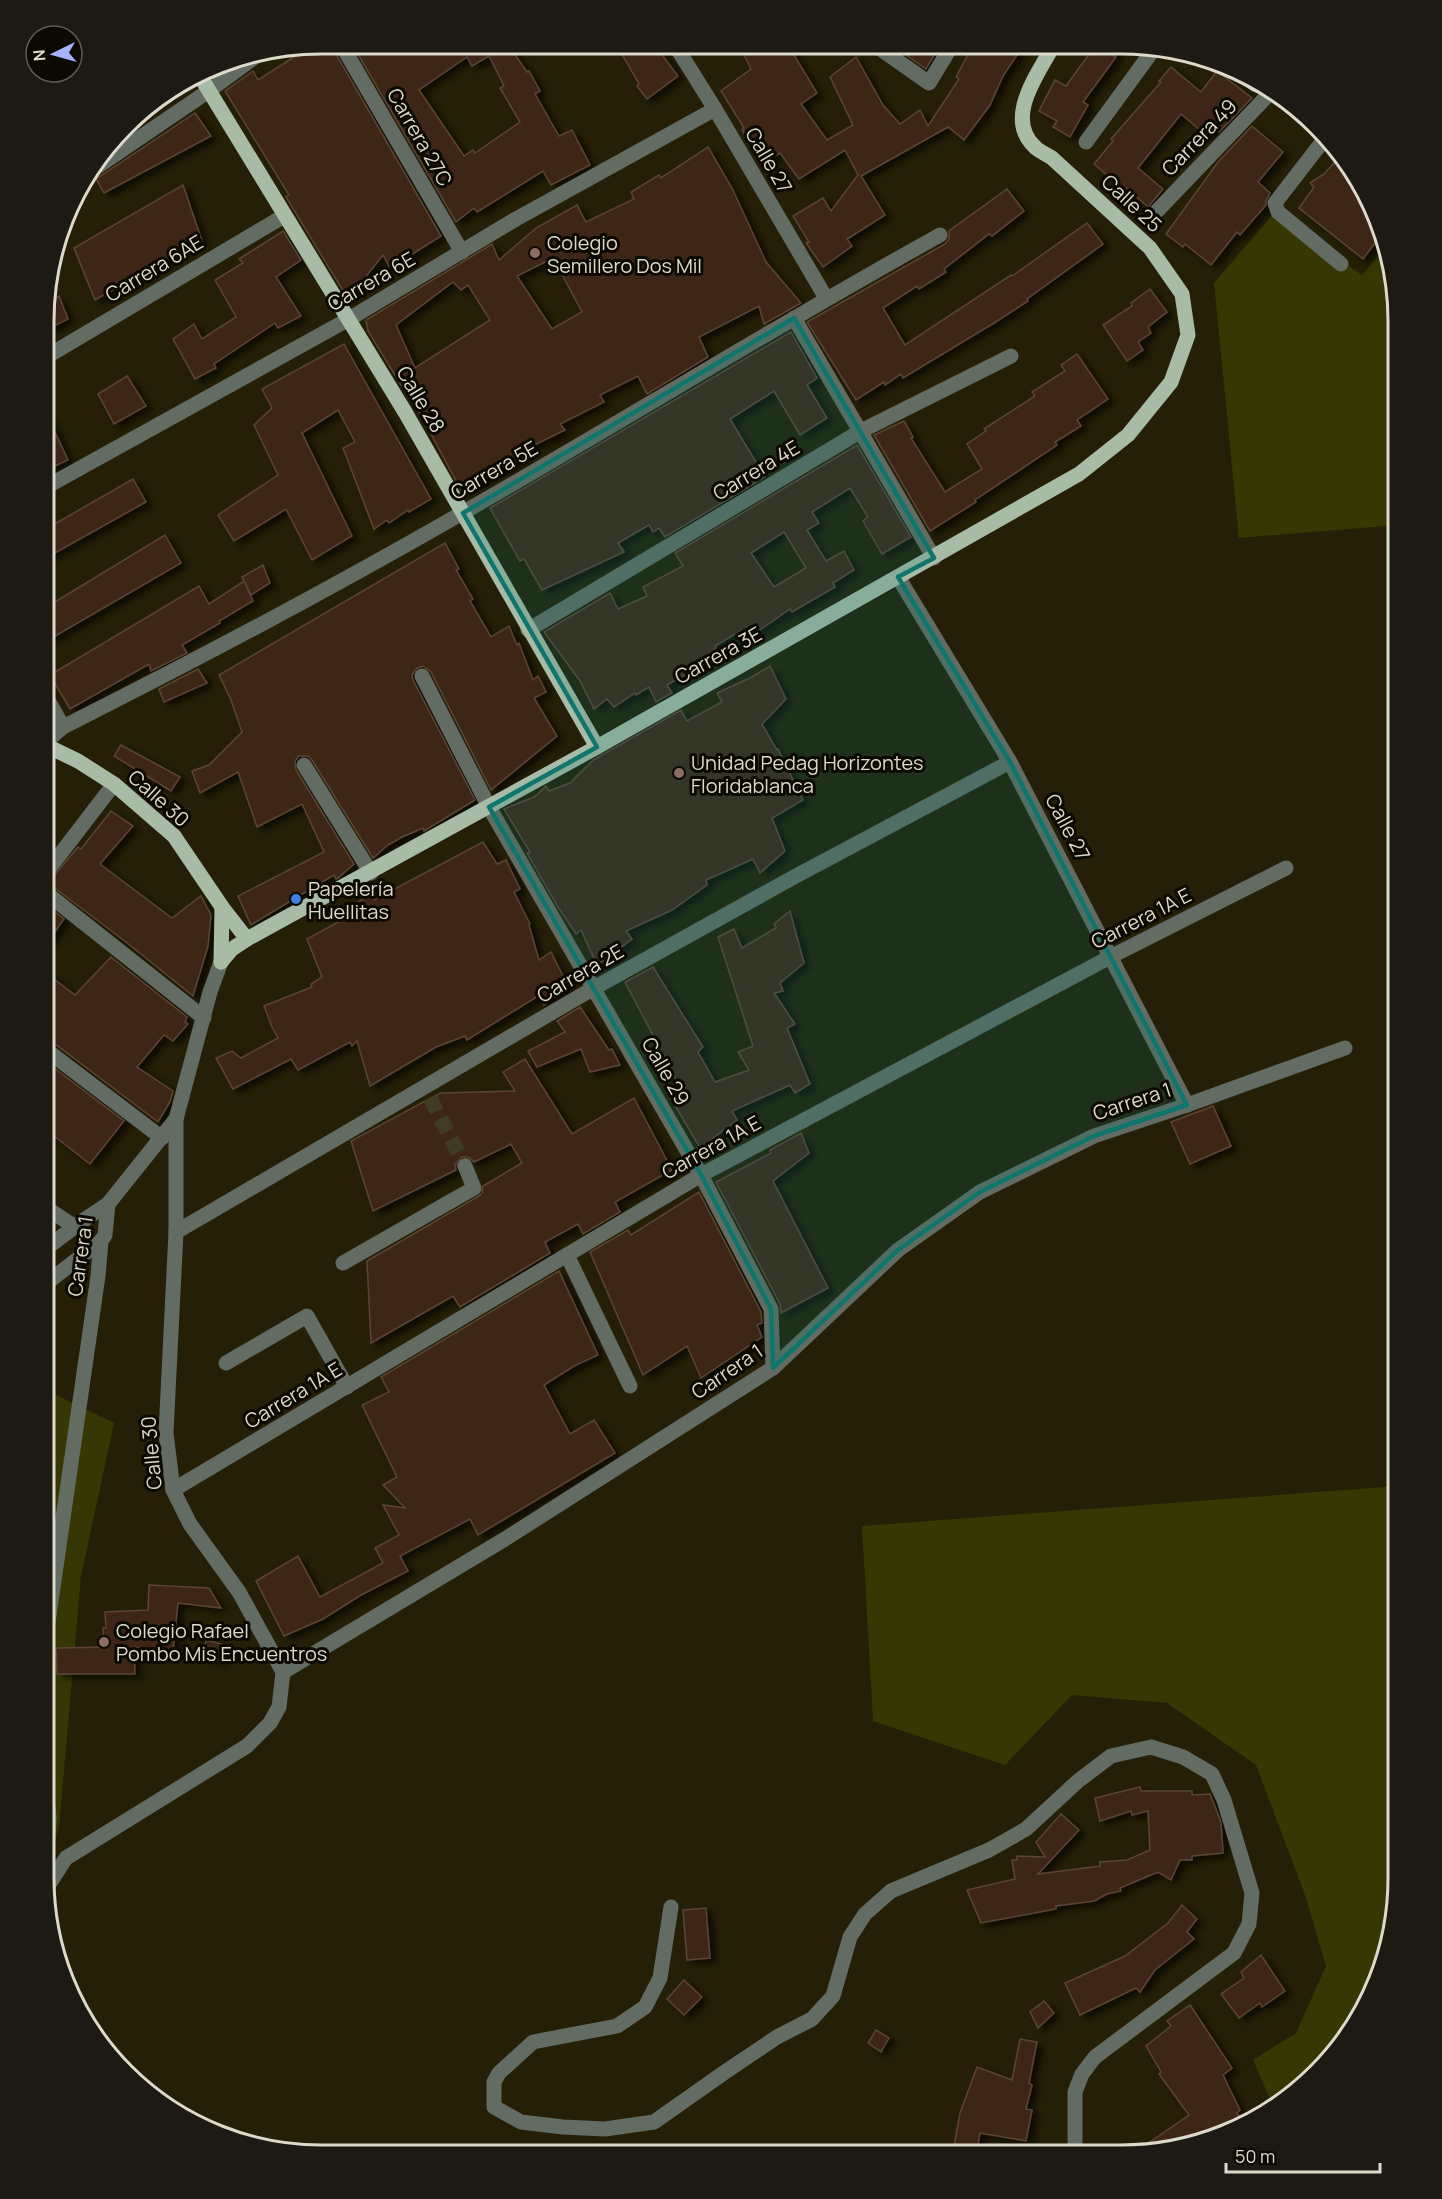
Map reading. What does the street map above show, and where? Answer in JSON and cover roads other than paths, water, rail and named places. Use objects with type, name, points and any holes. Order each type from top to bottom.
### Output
[{"type":"main road","name":"Calle 25","points":[[1049,54],[1026,98],[1022,118],[1027,136],[1036,148],[1052,158],[1150,248],[1182,294],[1188,335]]},
{"type":"main road","name":"Calle 28","points":[[204,82],[349,319],[597,747]]},
{"type":"main road","name":"Carrera 3E","points":[[221,962],[232,949],[247,939],[597,747],[1079,474],[1128,435],[1172,382],[1188,335]]},
{"type":"main road","name":"Calle 30","points":[[54,749],[114,784],[174,836],[247,939]]},
{"type":"main road","name":"Calle 30","points":[[221,962],[222,906]]},
{"type":"street","name":"Carrera 27C","points":[[347,54],[462,252]]},
{"type":"street","name":"Calle 27","points":[[681,54],[715,108],[826,298]]},
{"type":"street","points":[[888,54],[929,83],[947,54]]},
{"type":"street","points":[[1086,142],[1149,56]]},
{"type":"street","points":[[108,159],[244,65]]},
{"type":"street","name":"Carrera 49","points":[[1156,212],[1266,97]]},
{"type":"street","name":"Carrera 6E","points":[[54,483],[349,319],[516,219],[715,108]]},
{"type":"street","points":[[1321,144],[1275,203],[1278,212],[1341,264]]},
{"type":"street","name":"Carrera 6AE","points":[[54,352],[284,216]]},
{"type":"street","name":"Carrera 5E","points":[[54,736],[63,727],[233,641],[463,513],[826,298],[940,235]]},
{"type":"street","points":[[794,318],[934,558]]},
{"type":"street","name":"Carrera 4E","points":[[528,630],[861,431],[1011,356]]},
{"type":"street","name":"Calle 27","points":[[898,577],[1010,762],[1187,1105]]},
{"type":"street","name":"Calle 29","points":[[422,676],[489,807],[701,1175],[771,1310],[773,1368]]},
{"type":"street","points":[[54,711],[63,727]]},
{"type":"street","name":"Carrera 2E","points":[[176,1232],[427,1093],[594,988],[794,877],[1010,762]]},
{"type":"street","points":[[304,765],[371,873]]},
{"type":"street","points":[[54,862],[114,784]]},
{"type":"street","name":"Carrera 1A E","points":[[172,1490],[701,1175],[1112,956],[1286,868]]},
{"type":"street","points":[[54,899],[204,1018]]},
{"type":"street","name":"Calle 30","points":[[221,962],[210,992],[176,1119],[176,1232],[166,1433],[172,1490],[190,1524],[239,1592],[283,1672]]},
{"type":"street","name":"Carrera 1","points":[[283,1672],[505,1539],[773,1368],[898,1250],[980,1192],[1094,1136],[1345,1048]]},
{"type":"street","points":[[54,1055],[162,1138]]},
{"type":"street","points":[[54,1242],[108,1204],[176,1119]]},
{"type":"street","points":[[343,1263],[474,1188],[465,1166]]},
{"type":"street","name":"Carrera 1","points":[[54,1581],[108,1204]]},
{"type":"street","points":[[54,1212],[78,1224],[92,1221],[99,1226],[103,1238],[54,1277]]},
{"type":"street","points":[[567,1255],[630,1386]]},
{"type":"street","points":[[226,1363],[308,1316],[348,1386]]},
{"type":"street","points":[[54,1875],[66,1858],[247,1746],[270,1723],[279,1707],[283,1672]]},
{"type":"street","points":[[671,1907],[660,1978],[645,2007],[617,2026],[533,2042],[499,2073],[494,2082],[494,2107],[521,2122],[563,2127],[605,2129],[654,2122],[777,2037],[812,2019],[833,1996],[850,1937],[865,1914],[891,1891],[989,1850],[1026,1829],[1078,1781],[1112,1756],[1151,1747],[1183,1757],[1212,1774],[1230,1820],[1252,1893],[1249,1924],[1234,1953],[1095,2057],[1082,2074],[1075,2092],[1075,2145]]},
{"type":"tunnel","points":[[430,1098],[465,1166]]},
{"type":"place","name":"Colegio Semillero Dos Mil","points":[[535,253]]},
{"type":"place","name":"Unidad Pedag Horizontes Floridablanca","points":[[679,773]]},
{"type":"place","name":"Papelería Huellitas","points":[[296,899]]},
{"type":"place","name":"Colegio Rafael Pombo Mis Encuentros","points":[[104,1642]]}]
